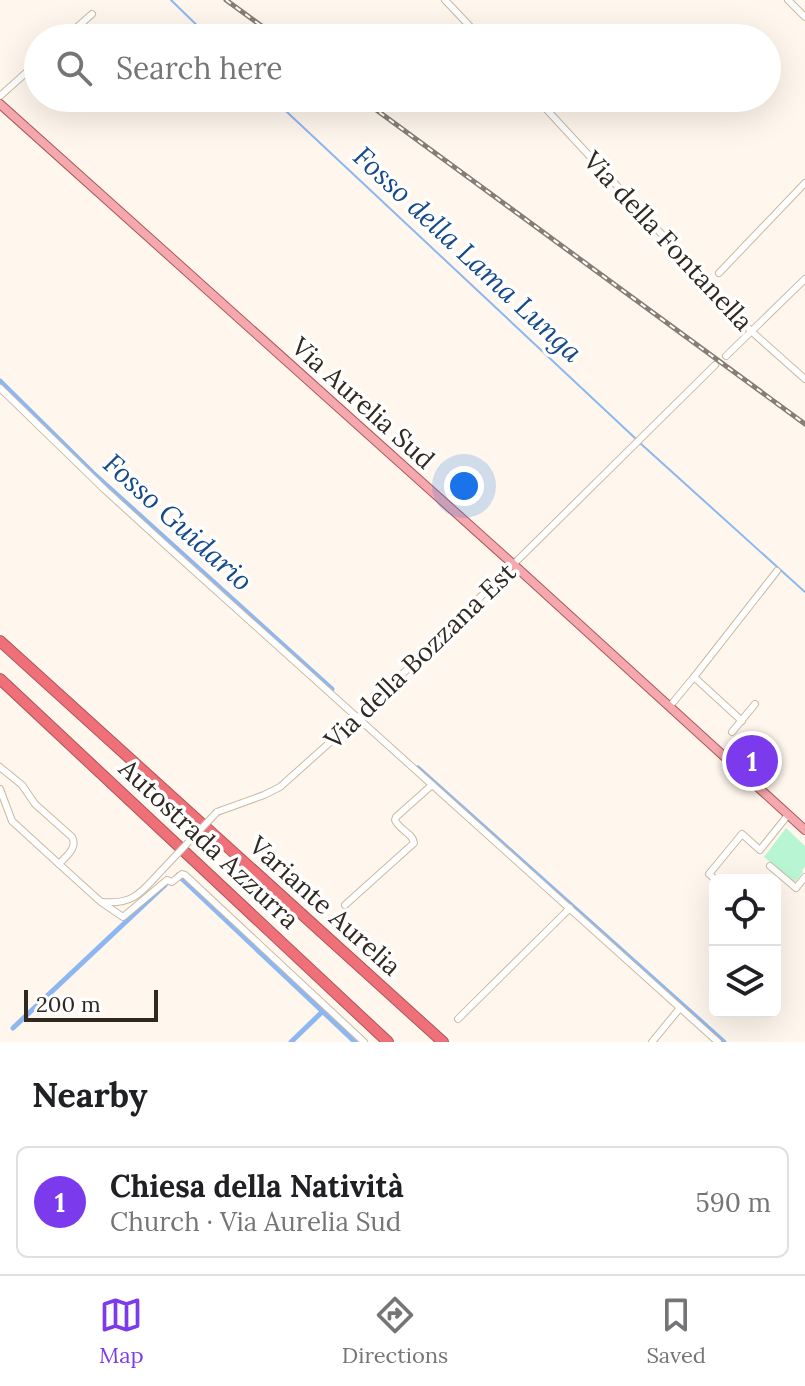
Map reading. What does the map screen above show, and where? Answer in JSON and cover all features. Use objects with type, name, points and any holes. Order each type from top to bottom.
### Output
[{"type":"highway","name":"Variante Aurelia","points":[[0,641],[443,1042]]},
{"type":"highway","name":"Variante Aurelia","points":[[0,648],[435,1042]]},
{"type":"highway","name":"Autostrada Azzurra","points":[[0,679],[388,1042]]},
{"type":"highway","name":"Autostrada Azzurra","points":[[0,688],[379,1042]]},
{"type":"main road","name":"Via Aurelia Sud","points":[[0,104],[805,830]]},
{"type":"street","points":[[445,0],[468,24]]},
{"type":"street","points":[[788,0],[805,17]]},
{"type":"street","points":[[81,24],[92,14]]},
{"type":"street","points":[[0,96],[24,75]]},
{"type":"street","name":"Via della Fontanella","points":[[549,112],[751,331],[805,379]]},
{"type":"street","points":[[719,273],[805,183]]},
{"type":"street","points":[[726,356],[805,279]]},
{"type":"street","name":"Via della Bozzana Est","points":[[101,902],[115,903],[135,897],[217,812],[280,787],[358,718],[715,365]]},
{"type":"street","points":[[0,388],[115,499],[718,1042]]},
{"type":"street","points":[[670,706],[777,571]]},
{"type":"street","points":[[694,677],[742,721]]},
{"type":"street","points":[[732,732],[755,704]]},
{"type":"street","points":[[0,767],[22,785],[35,804],[75,840],[59,864]]},
{"type":"street","points":[[345,905],[414,843],[413,837],[395,820],[432,785]]},
{"type":"street","points":[[0,789],[12,821],[101,902],[123,917],[169,881],[180,876],[189,877],[364,1042]]},
{"type":"street","points":[[709,874],[742,834],[760,850],[788,815]]},
{"type":"street","points":[[770,866],[796,888],[805,877]]},
{"type":"street","points":[[458,1019],[570,908]]},
{"type":"street","points":[[652,1042],[680,1008]]},
{"type":"green space","points":[[786,828],[805,846],[805,867],[795,882],[764,857]]},
{"type":"waterway","name":"Fosso della Lama Lunga","points":[[171,0],[196,24]]},
{"type":"waterway","name":"Fosso della Lama Lunga","points":[[287,112],[636,439]]},
{"type":"waterway","name":"Fosso Guidario","points":[[0,381],[93,473],[332,689]]},
{"type":"waterway","name":"Fosso della Lama Lunga","points":[[640,443],[805,592]]},
{"type":"waterway","name":"Fosso Guidario","points":[[418,768],[724,1042]]},
{"type":"waterway","points":[[178,875],[355,1042]]},
{"type":"waterway","points":[[13,1028],[165,885]]},
{"type":"waterway","points":[[291,1042],[322,1012]]},
{"type":"railway","points":[[226,0],[259,24]]},
{"type":"railway","points":[[379,112],[805,424]]},
{"type":"place","name":"Chiesa della Natività","points":[[752,761]]}]
